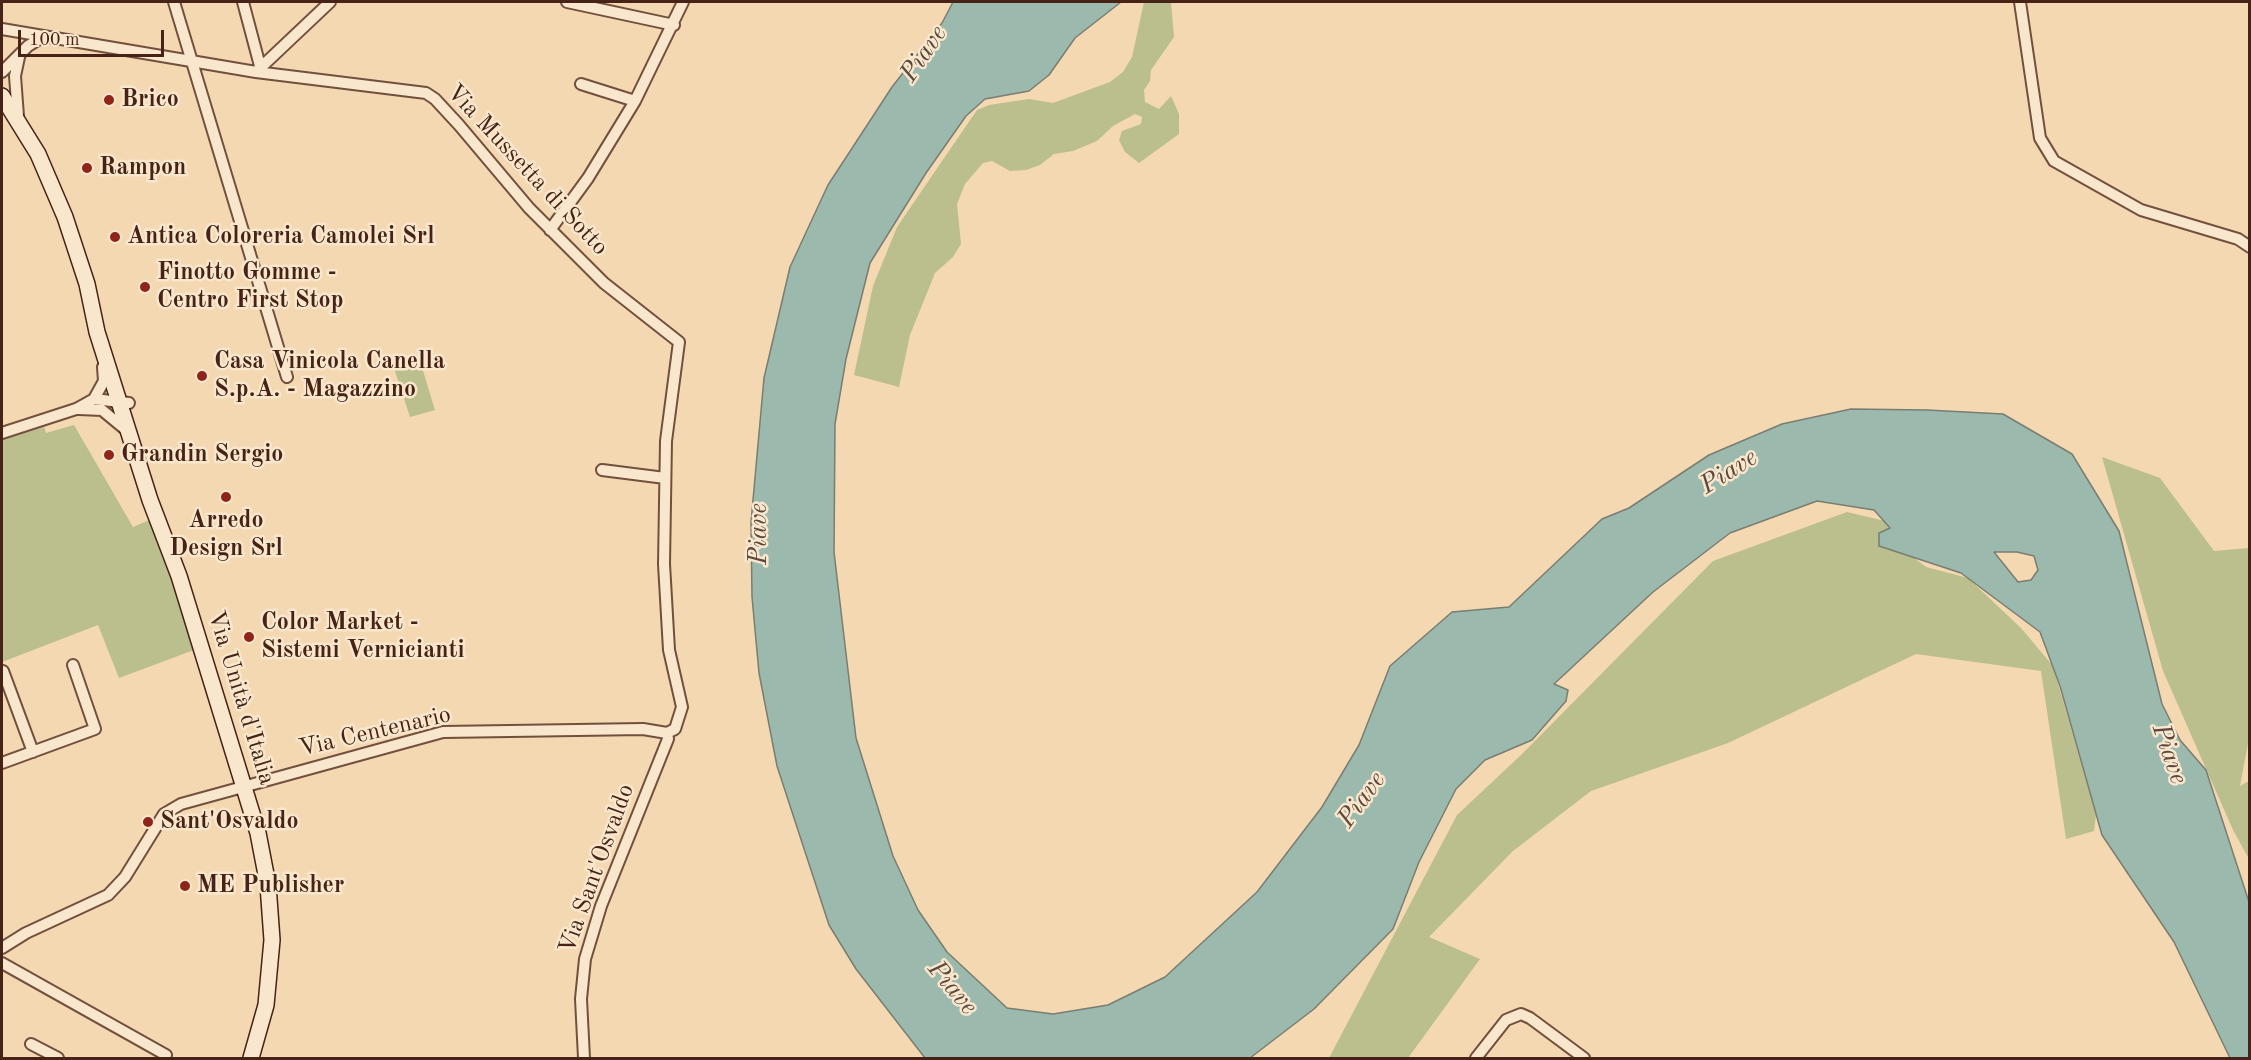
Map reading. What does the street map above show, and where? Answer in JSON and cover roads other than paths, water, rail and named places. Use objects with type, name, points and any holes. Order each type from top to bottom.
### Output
[{"type":"main road","name":"Via Unità d'Italia","points":[[2,96],[53,183],[87,284],[97,332],[173,546],[175,565]]},
{"type":"main road","name":"Via Unità d'Italia","points":[[87,284],[93,292],[123,400],[130,437],[175,565],[244,785],[264,860],[272,940],[266,1005],[251,1059]]},
{"type":"street","points":[[174,2],[287,377]]},
{"type":"street","points":[[243,2],[258,69]]},
{"type":"street","points":[[258,69],[330,2]]},
{"type":"street","points":[[567,2],[674,25]]},
{"type":"street","points":[[550,230],[588,178],[635,101],[674,25],[683,2]]},
{"type":"street","points":[[2020,2],[2040,138],[2054,161],[2141,210],[2238,239],[2250,247]]},
{"type":"street","name":"Via Mussetta di Sotto","points":[[3,32],[44,36],[426,93],[459,124],[529,208],[604,283],[680,342],[669,409],[665,478],[664,564],[669,650],[682,707],[671,731]]},
{"type":"street","points":[[2,72],[28,46],[44,36]]},
{"type":"street","points":[[19,57],[15,76],[15,98],[19,122]]},
{"type":"street","points":[[581,84],[635,101]]},
{"type":"street","points":[[2,433],[76,408],[94,399],[102,388],[105,373],[97,332]]},
{"type":"street","points":[[94,399],[123,400]]},
{"type":"street","points":[[76,408],[102,410],[123,400]]},
{"type":"street","points":[[102,410],[122,425],[130,437]]},
{"type":"street","points":[[602,470],[665,478]]},
{"type":"street","points":[[2,763],[95,729],[73,665]]},
{"type":"street","points":[[3,671],[33,752]]},
{"type":"street","name":"Via Centenario","points":[[2,948],[26,933],[108,896],[124,878],[156,825],[171,808],[244,785],[443,732],[643,729],[671,731]]},
{"type":"street","name":"Via Sant'Osvaldo","points":[[584,1059],[581,980],[588,948],[606,895],[671,731]]},
{"type":"street","points":[[2,963],[166,1055],[164,1059]]},
{"type":"street","points":[[1476,1059],[1506,1020],[1521,1014],[1530,1018],[1584,1059]]},
{"type":"street","points":[[31,1044],[58,1059]]},
{"type":"water","name":"Piave","points":[[953,2],[1121,2],[1075,38],[1049,75],[1029,91],[985,99],[966,116],[926,173],[870,263],[846,359],[835,424],[834,552],[856,738],[893,856],[918,910],[947,952],[1007,1008],[1053,1014],[1108,1005],[1165,977],[1257,892],[1322,807],[1359,745],[1390,666],[1452,612],[1509,607],[1602,519],[1629,508],[1709,455],[1782,424],[1851,409],[1927,410],[2003,414],[2072,454],[2119,531],[2162,704],[2180,740],[2206,770],[2249,902],[2249,1058],[2230,1058],[2174,942],[2102,835],[2060,686],[2040,632],[1961,573],[1879,546],[1879,533],[1890,528],[1874,510],[1817,501],[1730,533],[1653,592],[1554,684],[1568,690],[1566,701],[1532,740],[1485,760],[1456,789],[1419,862],[1393,929],[1314,1009],[1250,1058],[925,1058],[856,969],[829,925],[777,766],[759,673],[752,597],[751,522],[764,378],[790,267],[828,185],[892,87],[942,23]],"holes":[[[1994,552],[2017,552],[2034,556],[2038,570],[2031,580],[2018,582]]]},
{"type":"place","name":"Brico","points":[[109,100]]},
{"type":"place","name":"Rampon","points":[[87,168]]},
{"type":"place","name":"Antica Coloreria Camolei Srl","points":[[115,237]]},
{"type":"place","name":"Finotto Gomme - Centro First Stop","points":[[145,287]]},
{"type":"place","name":"Casa Vinicola Canella S.p.A. - Magazzino","points":[[202,376]]},
{"type":"place","name":"Grandin Sergio","points":[[109,455]]},
{"type":"place","name":"Arredo Design Srl","points":[[226,497]]},
{"type":"place","name":"Color Market - Sistemi Vernicianti","points":[[249,637]]},
{"type":"place","name":"Sant'Osvaldo","points":[[148,822]]},
{"type":"place","name":"ME Publisher","points":[[185,886]]}]
